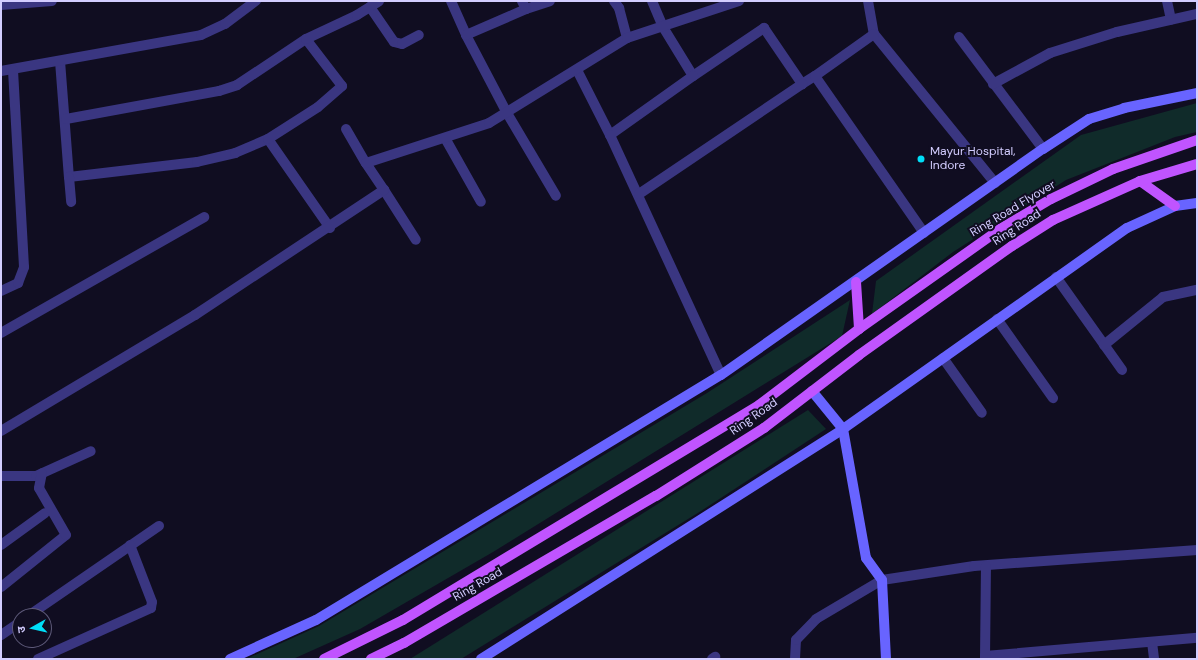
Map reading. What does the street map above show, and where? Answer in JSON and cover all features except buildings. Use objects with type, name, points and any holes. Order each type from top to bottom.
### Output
[{"type":"main road","name":"Ring Road Flyover","points":[[859,329],[1000,229],[1051,199],[1113,169],[1197,140]]},
{"type":"main road","points":[[1140,181],[1197,164]]},
{"type":"main road","points":[[1140,181],[1175,206]]},
{"type":"main road","name":"Ring Road","points":[[371,659],[404,643],[656,496],[764,428],[812,391],[1012,246],[1053,220],[1140,181]]},
{"type":"main road","points":[[856,282],[859,329]]},
{"type":"main road","name":"Ring Road","points":[[324,659],[403,620],[759,405],[859,329]]},
{"type":"street","points":[[1,5],[52,1]]},
{"type":"street","points":[[1,71],[201,35],[225,24],[256,1]]},
{"type":"street","points":[[66,119],[219,91],[237,85],[306,39],[379,1]]},
{"type":"street","points":[[451,1],[466,35],[508,113],[556,196]]},
{"type":"street","points":[[466,35],[524,5],[550,1]]},
{"type":"street","points":[[614,1],[619,8],[627,38]]},
{"type":"street","points":[[652,1],[663,27],[693,76]]},
{"type":"street","points":[[366,162],[489,123],[508,113],[627,38],[739,1]]},
{"type":"street","points":[[868,1],[874,34],[995,183]]},
{"type":"street","points":[[1167,1],[1171,20]]},
{"type":"street","points":[[370,7],[394,42],[402,44],[418,35]]},
{"type":"street","points":[[993,84],[1050,53],[1117,32],[1197,14]]},
{"type":"street","points":[[610,135],[764,28],[802,84]]},
{"type":"street","points":[[640,194],[815,76],[874,34]]},
{"type":"street","points":[[959,37],[1043,149]]},
{"type":"street","points":[[69,177],[197,162],[235,153],[268,139],[318,107],[342,86],[306,39]]},
{"type":"street","points":[[60,61],[66,119],[71,202]]},
{"type":"street","points":[[1,291],[18,283],[24,267],[13,70]]},
{"type":"street","points":[[577,70],[640,194],[721,375]]},
{"type":"street","points":[[815,76],[924,234]]},
{"type":"street","points":[[230,659],[316,620],[721,375],[856,282],[1043,149],[1090,119],[1124,108],[1197,93]]},
{"type":"street","points":[[346,129],[416,240]]},
{"type":"street","points":[[445,138],[481,202]]},
{"type":"street","points":[[268,139],[330,228]]},
{"type":"street","points":[[1,431],[188,319],[330,228],[384,190]]},
{"type":"street","points":[[481,659],[843,429],[1127,228],[1175,206],[1197,203]]},
{"type":"street","points":[[1,333],[204,217]]},
{"type":"street","points":[[1056,278],[1122,370]]},
{"type":"street","points":[[1104,345],[1163,297],[1197,290]]},
{"type":"street","points":[[997,319],[1053,398]]},
{"type":"street","points":[[943,358],[982,413]]},
{"type":"street","points":[[812,391],[843,429],[866,558],[882,580],[886,659]]},
{"type":"street","points":[[1,476],[36,476],[91,451]]},
{"type":"street","points":[[1,587],[66,535],[39,488],[42,473]]},
{"type":"street","points":[[1,545],[45,513]]},
{"type":"street","points":[[39,608],[159,526]]},
{"type":"street","points":[[38,659],[151,608],[152,602],[130,545]]},
{"type":"street","points":[[795,659],[796,640],[816,619],[882,580],[986,566],[1197,550]]},
{"type":"street","points":[[986,566],[985,658],[1052,654],[1197,638]]},
{"type":"street","points":[[1,635],[12,627]]},
{"type":"street","points":[[1152,642],[1154,659]]},
{"type":"street","points":[[712,659],[715,657],[715,659]]},
{"type":"green space","points":[[1197,103],[1197,132],[1175,137],[1066,180],[953,252],[872,314],[876,281],[1081,135]]},
{"type":"green space","points":[[850,300],[842,336],[493,552],[360,629],[293,659],[246,659],[319,626],[707,393]]},
{"type":"green space","points":[[808,410],[826,429],[701,511],[461,659],[410,659]]},
{"type":"place","name":"Mayur Hospital, Indore","points":[[921,159]]}]
